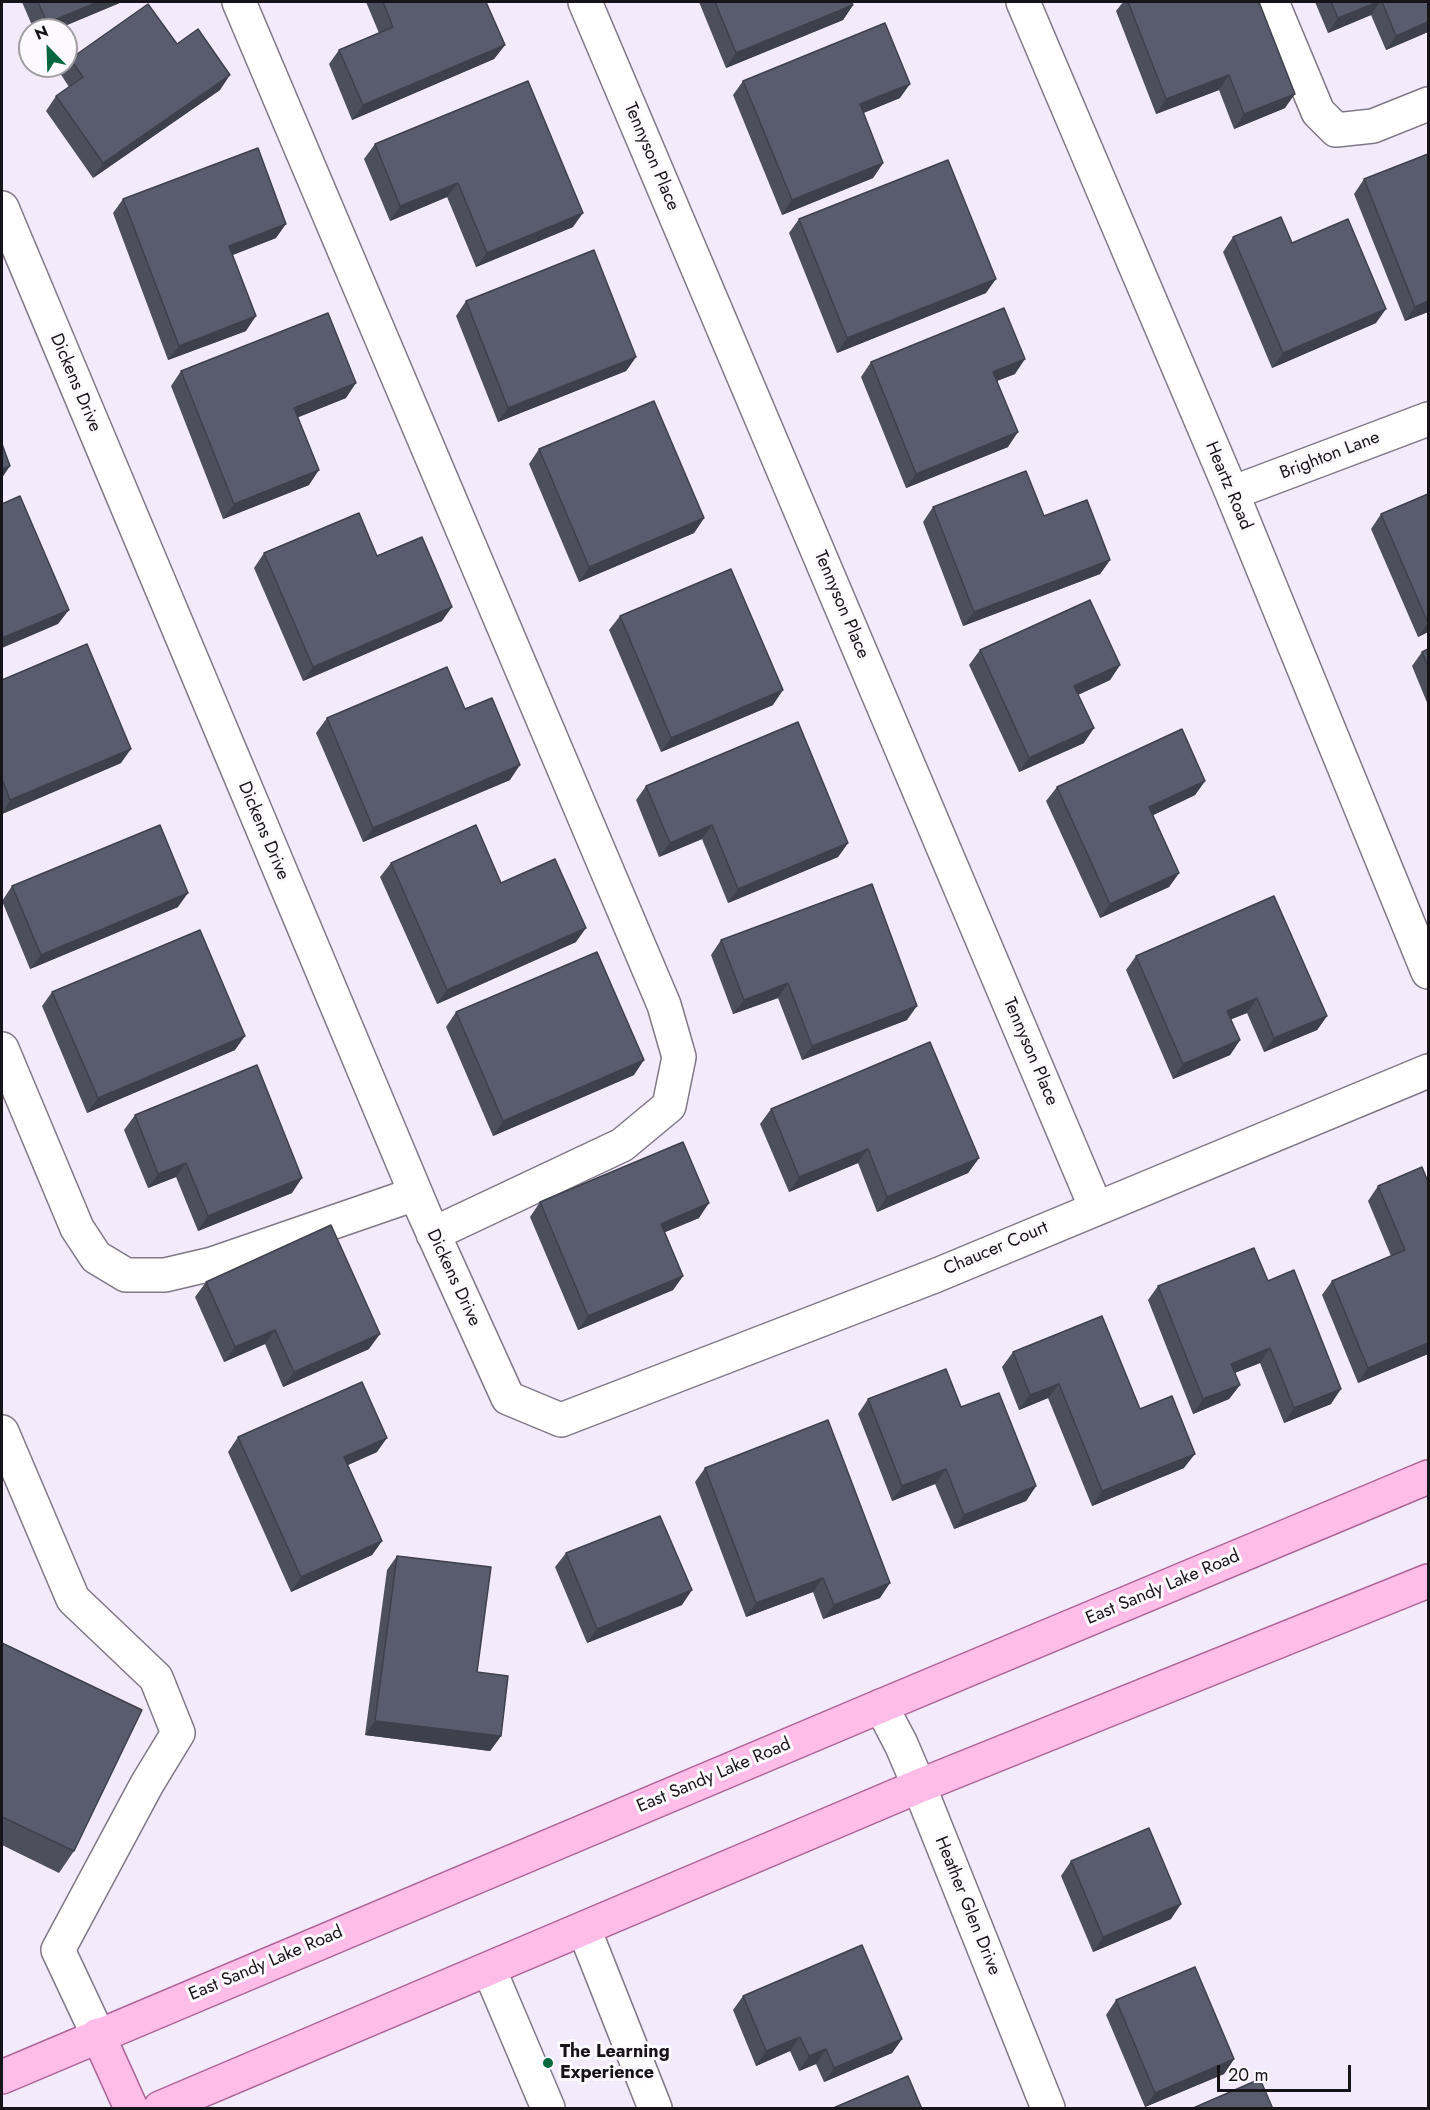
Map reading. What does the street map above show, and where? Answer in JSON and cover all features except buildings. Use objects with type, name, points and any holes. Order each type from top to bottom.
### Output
[{"type":"main road","name":"East Sandy Lake Road","points":[[2,2077],[1428,1477]]},
{"type":"main road","points":[[160,2109],[919,1786],[1428,1581]]},
{"type":"main road","points":[[98,2035],[131,2109]]},
{"type":"street","points":[[239,2],[664,1005],[679,1058],[669,1106],[622,1145],[433,1234]]},
{"type":"street","name":"Tennyson Place","points":[[585,2],[1096,1208]]},
{"type":"street","name":"Heartz Road","points":[[1023,2],[1232,493],[1428,972]]},
{"type":"street","points":[[1272,2],[1318,112],[1336,130],[1373,126],[1428,104]]},
{"type":"street","name":"Dickens Drive","points":[[2,208],[415,1194],[508,1398],[561,1420]]},
{"type":"street","name":"Brighton Lane","points":[[1232,493],[1428,419]]},
{"type":"street","points":[[2,1048],[77,1228],[96,1257],[126,1275],[165,1275],[212,1264],[415,1194]]},
{"type":"street","name":"Chaucer Court","points":[[561,1420],[937,1275],[1428,1071]]},
{"type":"street","points":[[2,1432],[73,1599],[156,1678],[178,1733],[147,1784],[58,1950],[98,2035]]},
{"type":"street","name":"Heather Glen Drive","points":[[880,1706],[901,1744],[919,1786],[1048,2109]]},
{"type":"street","points":[[584,1929],[655,2109]]},
{"type":"street","points":[[489,1969],[543,2107]]},
{"type":"place","name":"The Learning Experience","points":[[548,2063]]}]
